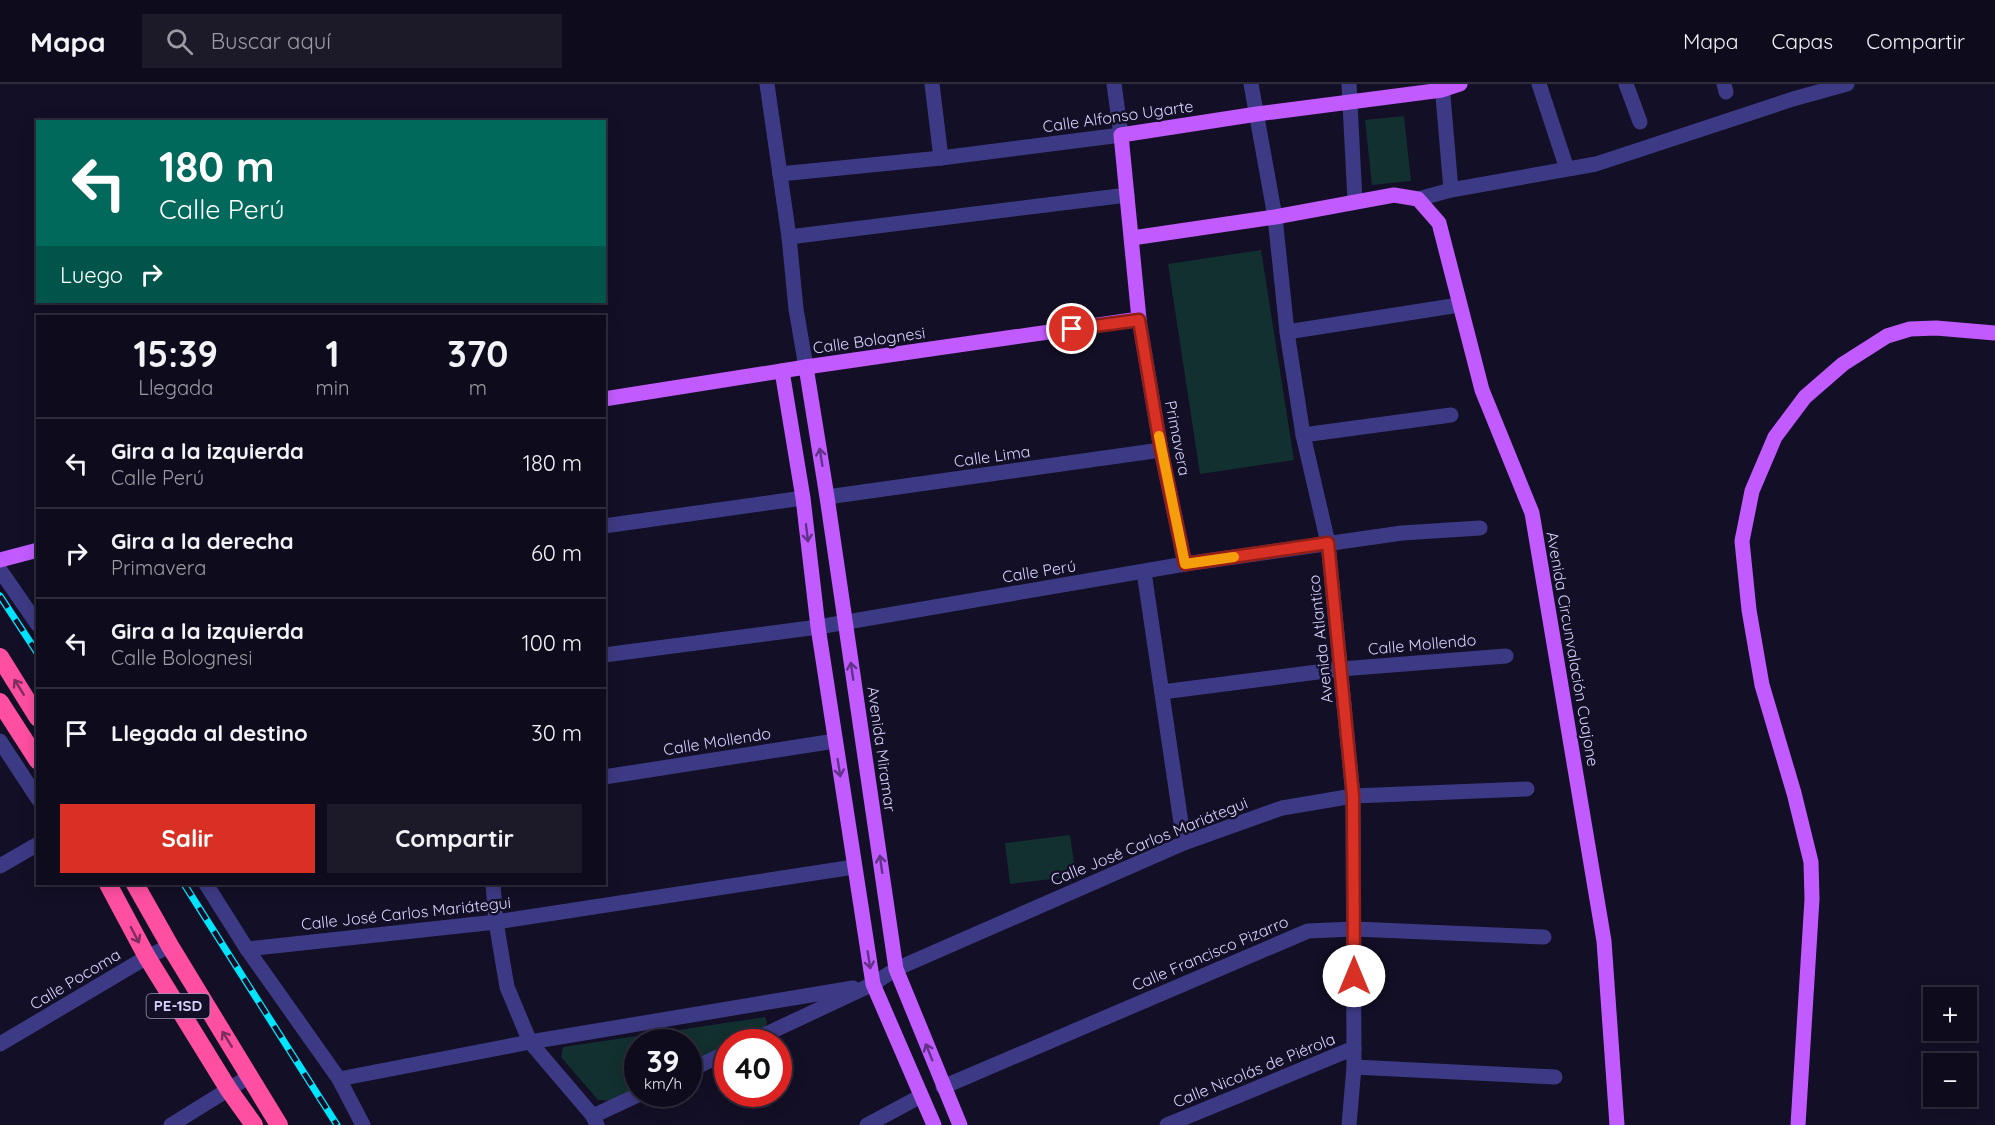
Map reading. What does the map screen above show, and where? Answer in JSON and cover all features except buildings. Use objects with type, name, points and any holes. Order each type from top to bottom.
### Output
[{"type":"highway","points":[[0,657],[36,715]]},
{"type":"highway","points":[[0,702],[36,758]]},
{"type":"highway","name":"PE-1SD","points":[[109,885],[147,957],[254,1125]]},
{"type":"highway","name":"PE-1SD","points":[[136,885],[279,1125]]},
{"type":"main road","name":"Calle Alfonso Ugarte","points":[[1121,135],[1257,114],[1351,103],[1460,84]]},
{"type":"main road","points":[[1121,135],[1139,320]]},
{"type":"main road","points":[[1132,238],[1275,217],[1394,195],[1418,199]]},
{"type":"main road","name":"Avenida Circunvalación Cuajone","points":[[1418,199],[1439,223],[1482,390],[1533,520],[1604,941],[1617,1125]]},
{"type":"main road","name":"Calle Bolognesi","points":[[606,399],[806,367],[1139,320]]},
{"type":"main road","points":[[1798,1125],[1812,899],[1811,862],[1761,675],[1749,610],[1742,541],[1747,509],[1752,491],[1775,438],[1805,398],[1843,364],[1887,336],[1910,329],[1936,328],[1995,333]]},
{"type":"main road","name":"Avenida Miramar","points":[[806,367],[896,969],[960,1125]]},
{"type":"main road","points":[[782,371],[802,498],[818,627],[873,984],[934,1125]]},
{"type":"main road","points":[[0,560],[36,551]]},
{"type":"street","points":[[767,84],[789,237],[796,309],[806,367]]},
{"type":"street","points":[[932,84],[941,158]]},
{"type":"street","points":[[1114,84],[1121,135]]},
{"type":"street","name":"Avenida Atlantico","points":[[1251,84],[1275,217],[1287,332],[1303,435],[1328,543],[1353,796],[1354,1067],[1349,1125]]},
{"type":"street","points":[[1350,84],[1355,201]]},
{"type":"street","points":[[1539,84],[1567,170]]},
{"type":"street","points":[[1626,84],[1640,122]]},
{"type":"street","points":[[1418,199],[1451,190],[1596,164],[1793,99],[1847,84]]},
{"type":"street","points":[[1442,87],[1451,190]]},
{"type":"street","name":"Calle Alfonso Ugarte","points":[[780,174],[941,158],[1121,135]]},
{"type":"street","points":[[789,237],[1127,195]]},
{"type":"street","points":[[1287,332],[1459,305]]},
{"type":"street","name":"Primavera","points":[[1139,320],[1161,450],[1185,564]]},
{"type":"street","points":[[1303,435],[1451,415]]},
{"type":"street","name":"Calle Lima","points":[[827,497],[1161,450]]},
{"type":"street","points":[[606,526],[802,498]]},
{"type":"street","name":"Calle Perú","points":[[606,655],[818,627],[1185,564],[1328,543],[1402,533],[1480,528]]},
{"type":"street","points":[[0,570],[36,622]]},
{"type":"street","points":[[1144,572],[1184,843]]},
{"type":"street","name":"Calle Mollendo","points":[[1162,692],[1341,669],[1506,656]]},
{"type":"street","points":[[0,741],[36,796]]},
{"type":"street","name":"Calle Mollendo","points":[[606,777],[835,741]]},
{"type":"street","name":"Calle José Carlos Mariátegui","points":[[777,1029],[873,984],[896,969],[1184,843],[1282,808],[1353,796],[1527,789]]},
{"type":"street","points":[[0,866],[36,845]]},
{"type":"street","name":"Calle José Carlos Mariátegui","points":[[247,949],[496,922],[854,867]]},
{"type":"street","points":[[207,885],[247,949],[339,1079],[363,1125]]},
{"type":"street","points":[[493,885],[496,922],[507,987],[530,1042],[595,1120],[624,1103]]},
{"type":"street","name":"Calle Francisco Pizarro","points":[[943,1087],[1308,931],[1354,929],[1544,937]]},
{"type":"street","name":"Calle Pocoma","points":[[0,1044],[147,957],[170,946]]},
{"type":"street","points":[[339,1079],[530,1042],[873,984]]},
{"type":"street","name":"Calle Nicolás de Piérola","points":[[1167,1125],[1354,1048]]},
{"type":"street","points":[[1354,1067],[1555,1077]]},
{"type":"street","points":[[171,1125],[250,1076]]},
{"type":"street","points":[[867,1125],[921,1096]]},
{"type":"green space","points":[[1404,116],[1411,181],[1372,185],[1365,120]]},
{"type":"green space","points":[[1261,250],[1294,460],[1200,474],[1168,264]]},
{"type":"green space","points":[[1070,835],[1076,876],[1010,884],[1005,843]]},
{"type":"green space","points":[[765,1017],[767,1022],[765,1029],[714,1029],[714,1053],[702,1059],[702,1029],[684,1029]]},
{"type":"green space","points":[[624,1038],[624,1095],[612,1101],[598,1100],[561,1057],[563,1047]]},
{"type":"railway","points":[[0,596],[36,651]]},
{"type":"railway","points":[[185,885],[337,1125]]},
{"type":"slow traffic","points":[[1159,436],[1185,564],[1234,557]]},
{"type":"route","points":[[1072,329],[1139,320],[1161,450],[1185,564],[1328,543],[1353,796],[1354,976]]}]
